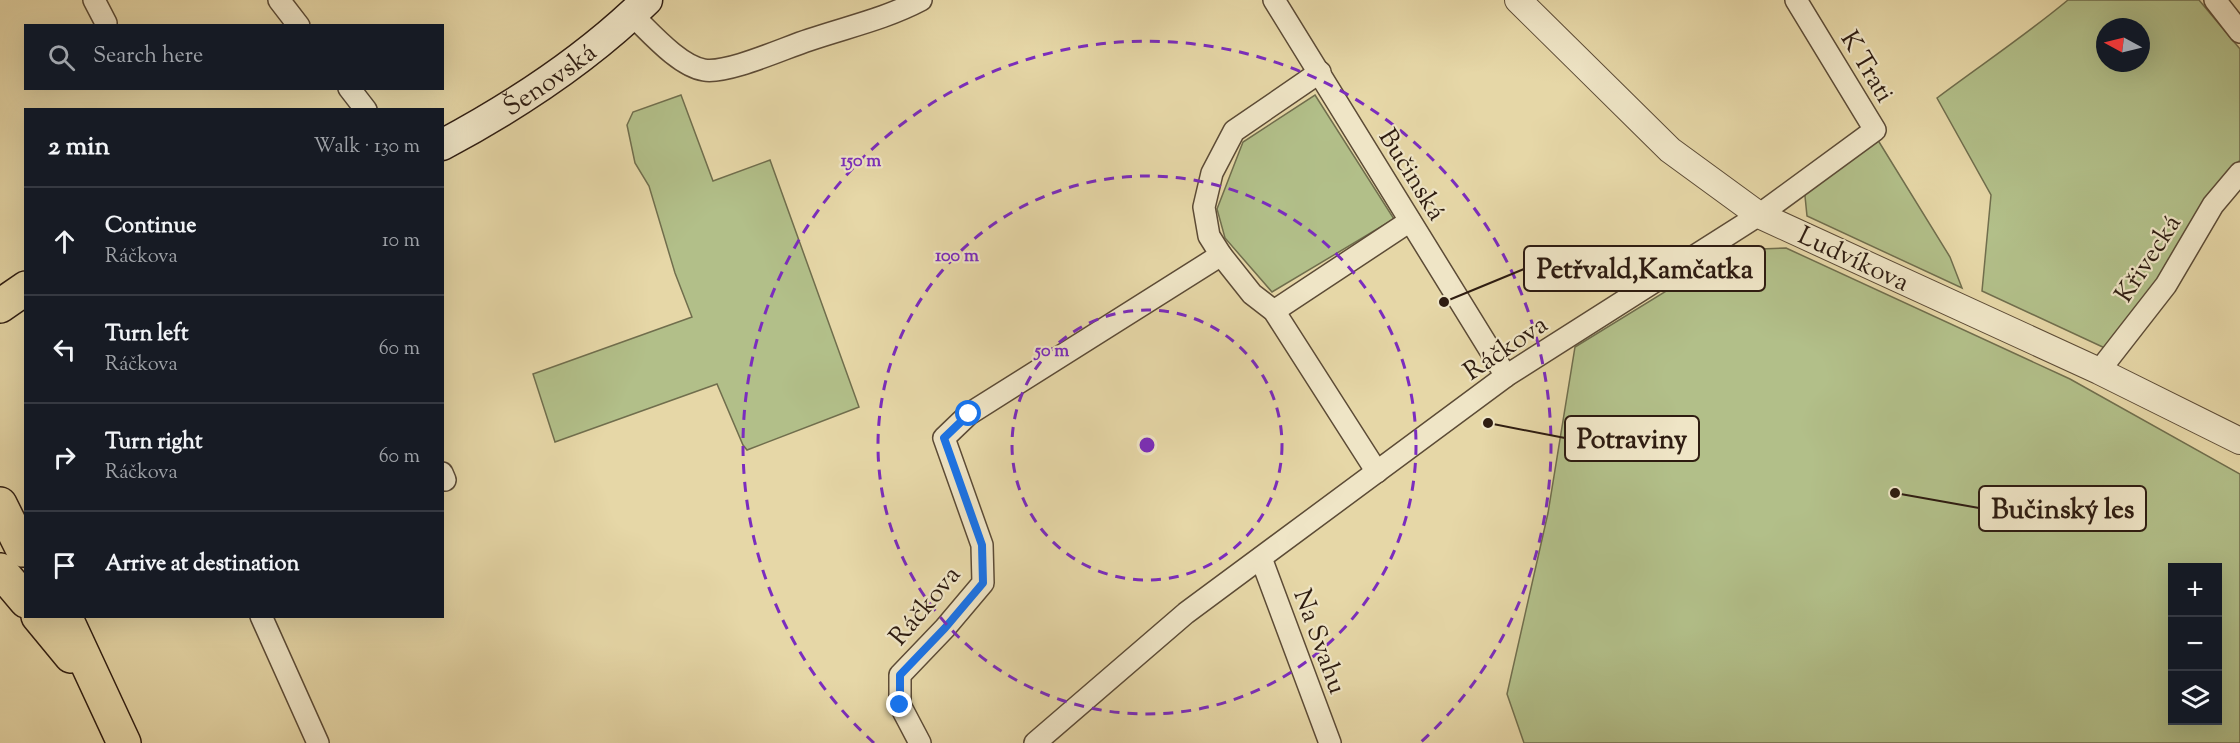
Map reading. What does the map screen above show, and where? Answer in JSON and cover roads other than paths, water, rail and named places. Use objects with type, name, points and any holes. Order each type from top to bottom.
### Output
[{"type":"main road","name":"Šenovská","points":[[444,144],[538,87],[640,8]]},
{"type":"main road","points":[[0,281],[24,273]]},
{"type":"main road","points":[[0,306],[24,289]]},
{"type":"main road","points":[[0,504],[24,592]]},
{"type":"main road","points":[[0,524],[16,558]]},
{"type":"main road","points":[[40,618],[99,690]]},
{"type":"main road","points":[[66,618],[124,743]]},
{"type":"street","points":[[94,0],[106,23]]},
{"type":"street","points":[[279,0],[297,24]]},
{"type":"street","points":[[640,8],[687,64],[711,71],[734,66],[811,39],[883,18],[921,0]]},
{"type":"street","name":"Bučinská","points":[[1274,0],[1506,376]]},
{"type":"street","name":"Ludvíkova","points":[[1518,0],[1670,150],[1759,215],[2099,371],[2240,441]]},
{"type":"street","name":"K Trati","points":[[1796,0],[1875,129]]},
{"type":"street","points":[[2215,0],[2240,32]]},
{"type":"street","points":[[1320,72],[1234,131],[1212,172],[1204,207],[1209,236],[1221,255],[1252,294],[1274,311],[1377,472]]},
{"type":"street","points":[[351,90],[364,108]]},
{"type":"street","name":"Ráčkova","points":[[1035,743],[1186,613],[1506,376],[1759,215],[1875,129]]},
{"type":"street","name":"Křivecká","points":[[2099,371],[2166,285],[2213,205],[2240,173]]},
{"type":"street","points":[[1274,311],[1410,220]]},
{"type":"street","name":"Ráčkova","points":[[920,743],[900,705],[900,675],[945,628],[983,583],[982,545],[944,438],[969,414],[1221,255]]},
{"type":"street","name":"Na Svahu","points":[[1261,558],[1330,743]]},
{"type":"street","points":[[262,618],[318,743]]},
{"type":"place","name":"Petřvald,Kamčatka","points":[[1444,302]]},
{"type":"place","name":"Potraviny","points":[[1488,423]]},
{"type":"place","name":"Bučinský les","points":[[1895,493]]}]
